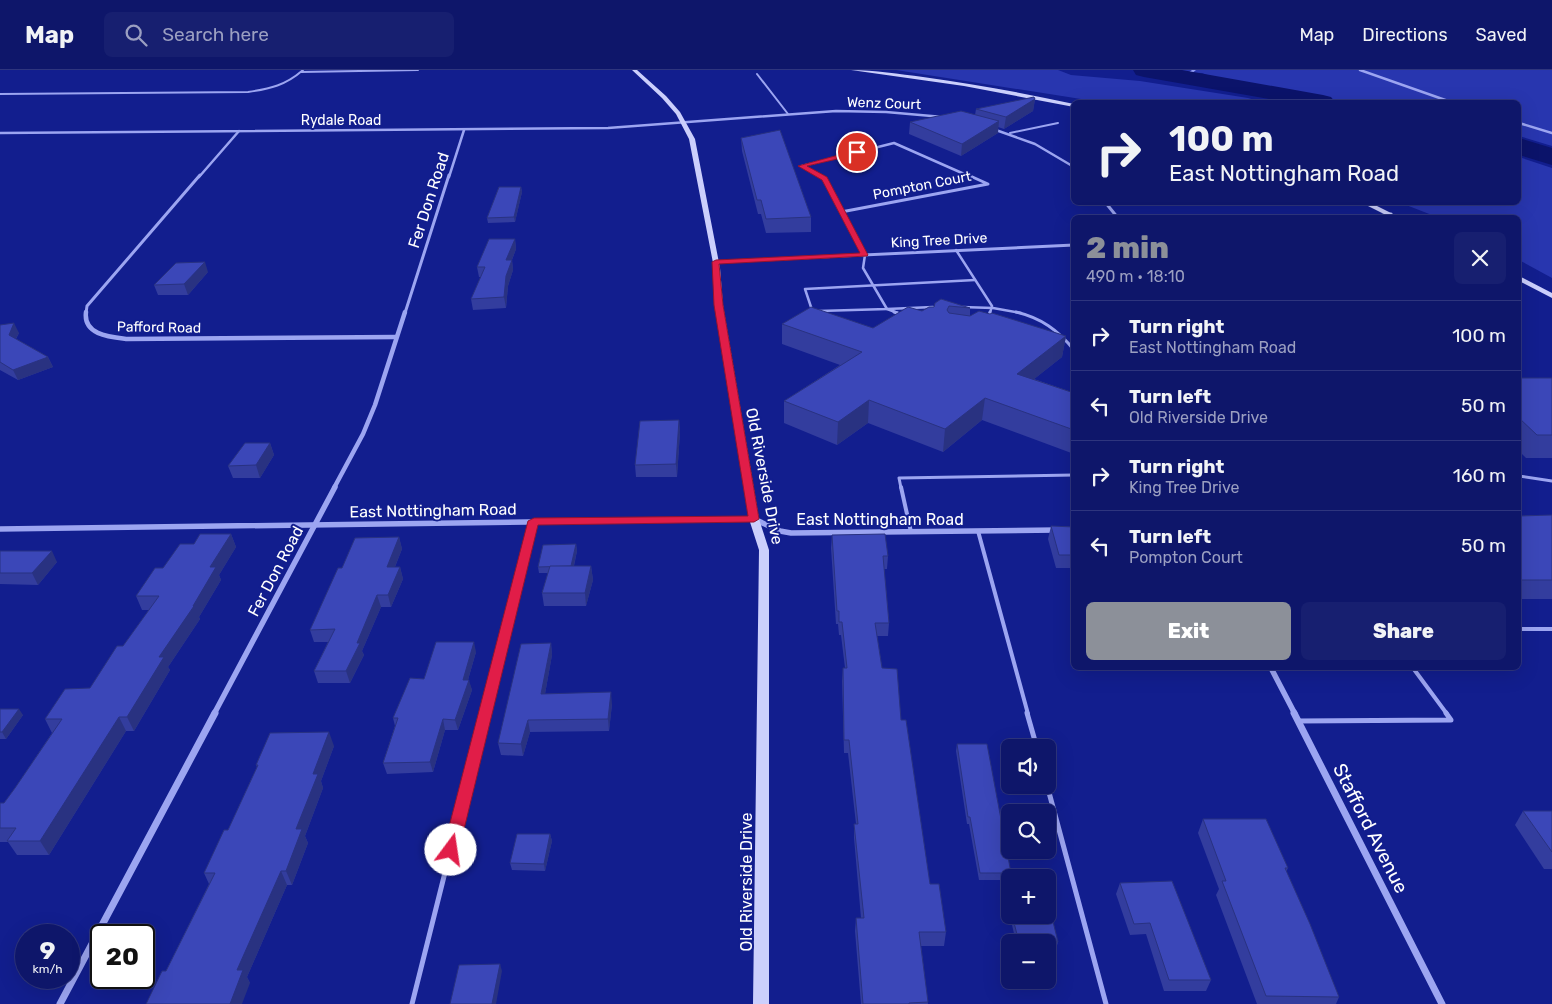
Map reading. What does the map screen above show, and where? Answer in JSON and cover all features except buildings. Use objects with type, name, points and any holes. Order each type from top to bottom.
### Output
[{"type":"street","name":"Old Riverside Drive","points":[[634,70],[664,97],[683,121],[692,139],[716,262],[718,305],[754,519],[764,550],[761,1004]]},
{"type":"street","points":[[853,70],[968,85],[1071,105]]},
{"type":"street","points":[[1360,70],[1445,100]]},
{"type":"street","name":"Wenz Court","points":[[683,121],[836,111],[886,112],[948,118]]},
{"type":"street","name":"Rydale Road","points":[[0,133],[608,128],[683,121]]},
{"type":"street","points":[[1521,124],[1552,132]]},
{"type":"street","points":[[992,128],[1047,148],[1071,165]]},
{"type":"street","name":"Fer Don Road","points":[[60,1004],[363,434],[375,405],[464,130]]},
{"type":"street","name":"Pafford Road","points":[[238,131],[87,306],[84,316],[88,327],[104,336],[127,339],[396,337]]},
{"type":"street","name":"Pompton Court","points":[[841,212],[988,184],[894,143],[802,166],[825,178],[841,212],[865,255]]},
{"type":"street","points":[[1107,205],[1115,215]]},
{"type":"street","points":[[1371,205],[1391,214]]},
{"type":"street","points":[[1384,215],[1391,214]]},
{"type":"street","name":"King Tree Drive","points":[[716,262],[1071,245]]},
{"type":"street","points":[[1521,279],[1552,296]]},
{"type":"street","name":"East Nottingham Road","points":[[0,529],[754,519],[780,531],[791,533],[1064,530]]},
{"type":"street","name":"Stafford Avenue","points":[[1272,670],[1442,1004]]},
{"type":"lane","points":[[0,94],[248,92],[284,86],[302,71],[418,70]]},
{"type":"lane","points":[[756,74],[788,114]]},
{"type":"lane","points":[[1010,133],[1058,122]]},
{"type":"lane","points":[[956,250],[992,306],[988,320]]},
{"type":"lane","points":[[865,255],[863,268],[887,308],[904,315]]},
{"type":"lane","points":[[935,307],[812,311],[806,289],[975,280]]},
{"type":"lane","points":[[954,307],[992,306],[1025,313],[1051,327],[1071,346]]},
{"type":"lane","points":[[911,532],[899,478],[1071,475]]},
{"type":"lane","points":[[1521,476],[1552,481]]},
{"type":"lane","points":[[412,1004],[534,521]]},
{"type":"lane","points":[[978,531],[1035,739]]},
{"type":"lane","points":[[1521,628],[1552,629]]},
{"type":"lane","points":[[1298,721],[1450,720],[1414,670]]},
{"type":"lane","points":[[1049,794],[1106,1004]]},
{"type":"shaded area","points":[[896,70],[1058,70],[1071,75],[1140,81],[1255,100],[1087,100]]},
{"type":"shaded area","points":[[1158,70],[1552,70],[1552,146],[1521,137],[1521,100],[1314,100],[1311,95],[1285,89],[1257,89],[1228,83],[1202,73],[1161,72]]},
{"type":"shaded area","points":[[1521,158],[1552,168],[1552,278],[1521,261],[1521,215],[1432,215],[1406,205],[1521,205]]},
{"type":"waterway","points":[[1144,70],[1312,100]]},
{"type":"waterway","points":[[1185,77],[1194,70]]},
{"type":"waterway","points":[[1521,147],[1552,157]]},
{"type":"route","points":[[451,850],[534,521],[754,519],[718,305],[716,262],[865,255],[825,178],[802,166],[857,152]]}]
